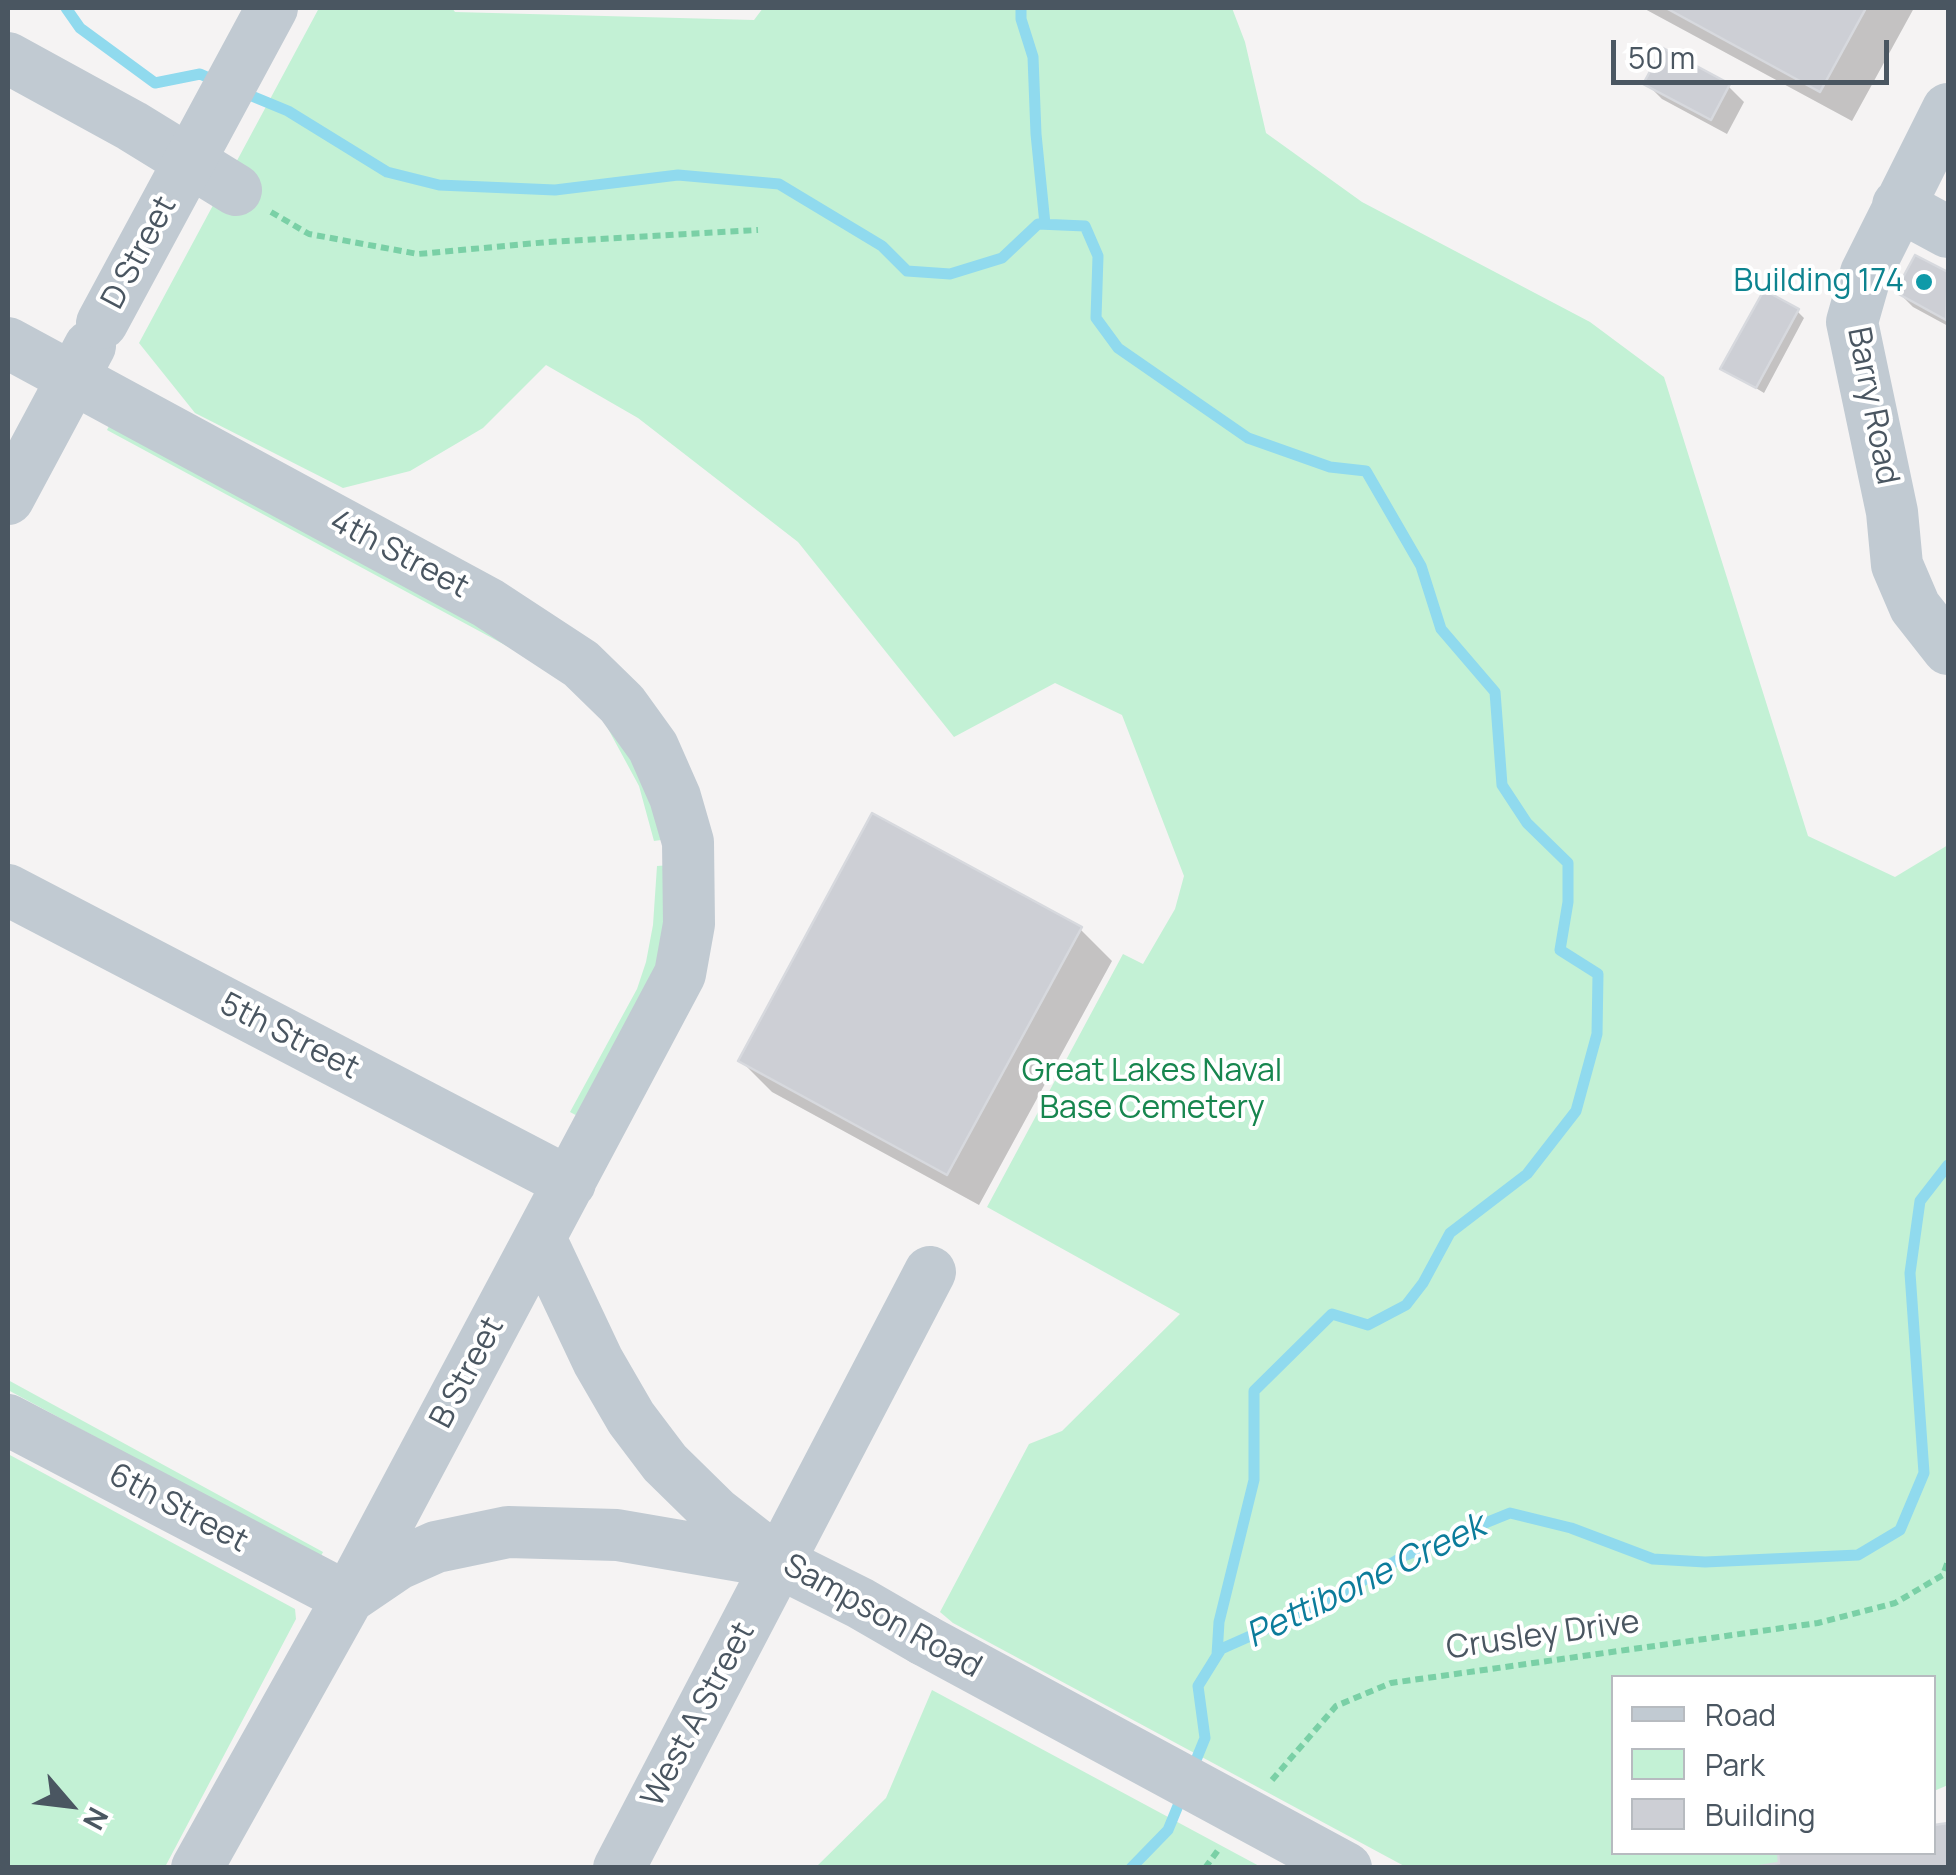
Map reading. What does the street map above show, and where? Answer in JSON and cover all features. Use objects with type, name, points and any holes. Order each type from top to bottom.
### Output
[{"type":"street","name":"D Street","points":[[8,499],[272,8]]},
{"type":"street","points":[[8,58],[132,126],[236,190]]},
{"type":"street","name":"Barry Road","points":[[1948,109],[1866,274],[1852,322],[1892,512],[1897,566],[1915,608],[1948,649]]},
{"type":"street","points":[[1898,206],[1948,232]]},
{"type":"street","name":"4th Street","points":[[8,343],[488,603],[581,664],[622,704],[653,746],[675,797],[688,842],[688,864]]},
{"type":"street","name":"B Street","points":[[197,1868],[348,1598],[680,974],[689,924],[688,864]]},
{"type":"street","name":"5th Street","points":[[8,890],[570,1182]]},
{"type":"street","name":"Sampson Road","points":[[540,1238],[598,1361],[654,1448],[716,1513],[780,1563],[1346,1868]]},
{"type":"street","name":"West A Street","points":[[619,1868],[930,1272]]},
{"type":"street","name":"6th Street","points":[[8,1420],[348,1598]]},
{"type":"street","points":[[348,1598],[398,1564],[436,1548],[508,1532],[617,1535],[780,1563]]},
{"type":"path","points":[[236,190],[309,234],[418,254],[758,230]]},
{"type":"path","name":"Crusley Drive","points":[[1260,1794],[1336,1706],[1391,1683],[1818,1622],[1896,1603],[1943,1575],[1948,1561]]},
{"type":"path","points":[[1206,1868],[1227,1838]]},
{"type":"green space","name":"Great Lakes Naval Base Cemetery","points":[[319,8],[452,8],[455,12],[754,20],[763,8],[1232,8],[1245,42],[1266,133],[1362,202],[1590,322],[1664,377],[1808,836],[1895,877],[1948,845],[1948,1785],[1936,1790],[1936,1675],[1611,1675],[1611,1855],[1797,1855],[1769,1868],[1406,1867],[953,1623],[940,1612],[1029,1444],[1062,1431],[1180,1314],[987,1207],[1123,954],[1143,964],[1175,909],[1184,876],[1122,715],[1055,683],[954,737],[798,542],[638,418],[546,365],[483,428],[410,471],[343,488],[195,413],[139,343]]},
{"type":"green space","points":[[111,422],[385,563],[604,700],[668,839],[654,841],[639,786],[606,725],[590,703],[542,665],[107,430]]},
{"type":"green space","points":[[671,865],[660,964],[583,1119],[570,1112],[637,989],[653,925],[657,866]]},
{"type":"green space","points":[[8,1380],[323,1552],[320,1558],[8,1390]]},
{"type":"green space","points":[[8,1454],[295,1609],[296,1619],[165,1867],[8,1867]]},
{"type":"green space","points":[[932,1690],[1261,1867],[816,1867],[886,1798]]},
{"type":"building","points":[[1666,8],[1866,8],[1820,92]]},
{"type":"building","points":[[1663,48],[1730,84],[1711,120],[1643,84]]},
{"type":"building","name":"Building 174","points":[[1915,255],[1948,272],[1946,320],[1895,292]]},
{"type":"building","points":[[1764,290],[1799,309],[1756,388],[1720,369]]},
{"type":"building","points":[[872,813],[1082,927],[947,1175],[738,1061]]},
{"type":"building","points":[[1948,1823],[1948,1868],[1747,1868],[1779,1863],[1778,1855],[1936,1855],[1936,1825]]},
{"type":"waterway","name":"Pettibone Creek","points":[[66,8],[80,28],[155,83],[200,74],[216,81]]},
{"type":"waterway","name":"Pettibone Creek","points":[[1021,8],[1033,57],[1045,224]]},
{"type":"waterway","name":"Pettibone Creek","points":[[242,92],[288,111],[387,172],[439,185],[555,190],[678,175],[779,184],[882,246],[907,271],[950,274],[1002,258],[1038,224],[1085,226],[1098,256],[1096,318],[1118,348],[1248,438],[1330,467],[1366,471],[1421,566],[1441,629],[1495,692],[1502,785],[1527,823],[1568,863],[1568,902],[1560,950],[1598,974],[1597,1034],[1576,1111],[1527,1174],[1450,1233],[1423,1283],[1406,1305],[1368,1325],[1332,1314],[1254,1391],[1254,1480],[1219,1622],[1217,1655]]},
{"type":"waterway","name":"Pettibone Creek","points":[[1192,1770],[1205,1738],[1198,1686],[1221,1649],[1329,1601],[1404,1556],[1510,1513],[1571,1528],[1653,1559],[1705,1562],[1858,1555],[1900,1530],[1924,1473],[1910,1273],[1920,1201],[1948,1165]]},
{"type":"waterway","name":"Pettibone Creek","points":[[1131,1868],[1168,1830],[1182,1796]]},
{"type":"place","name":"Building 174","points":[[1924,282]]}]
